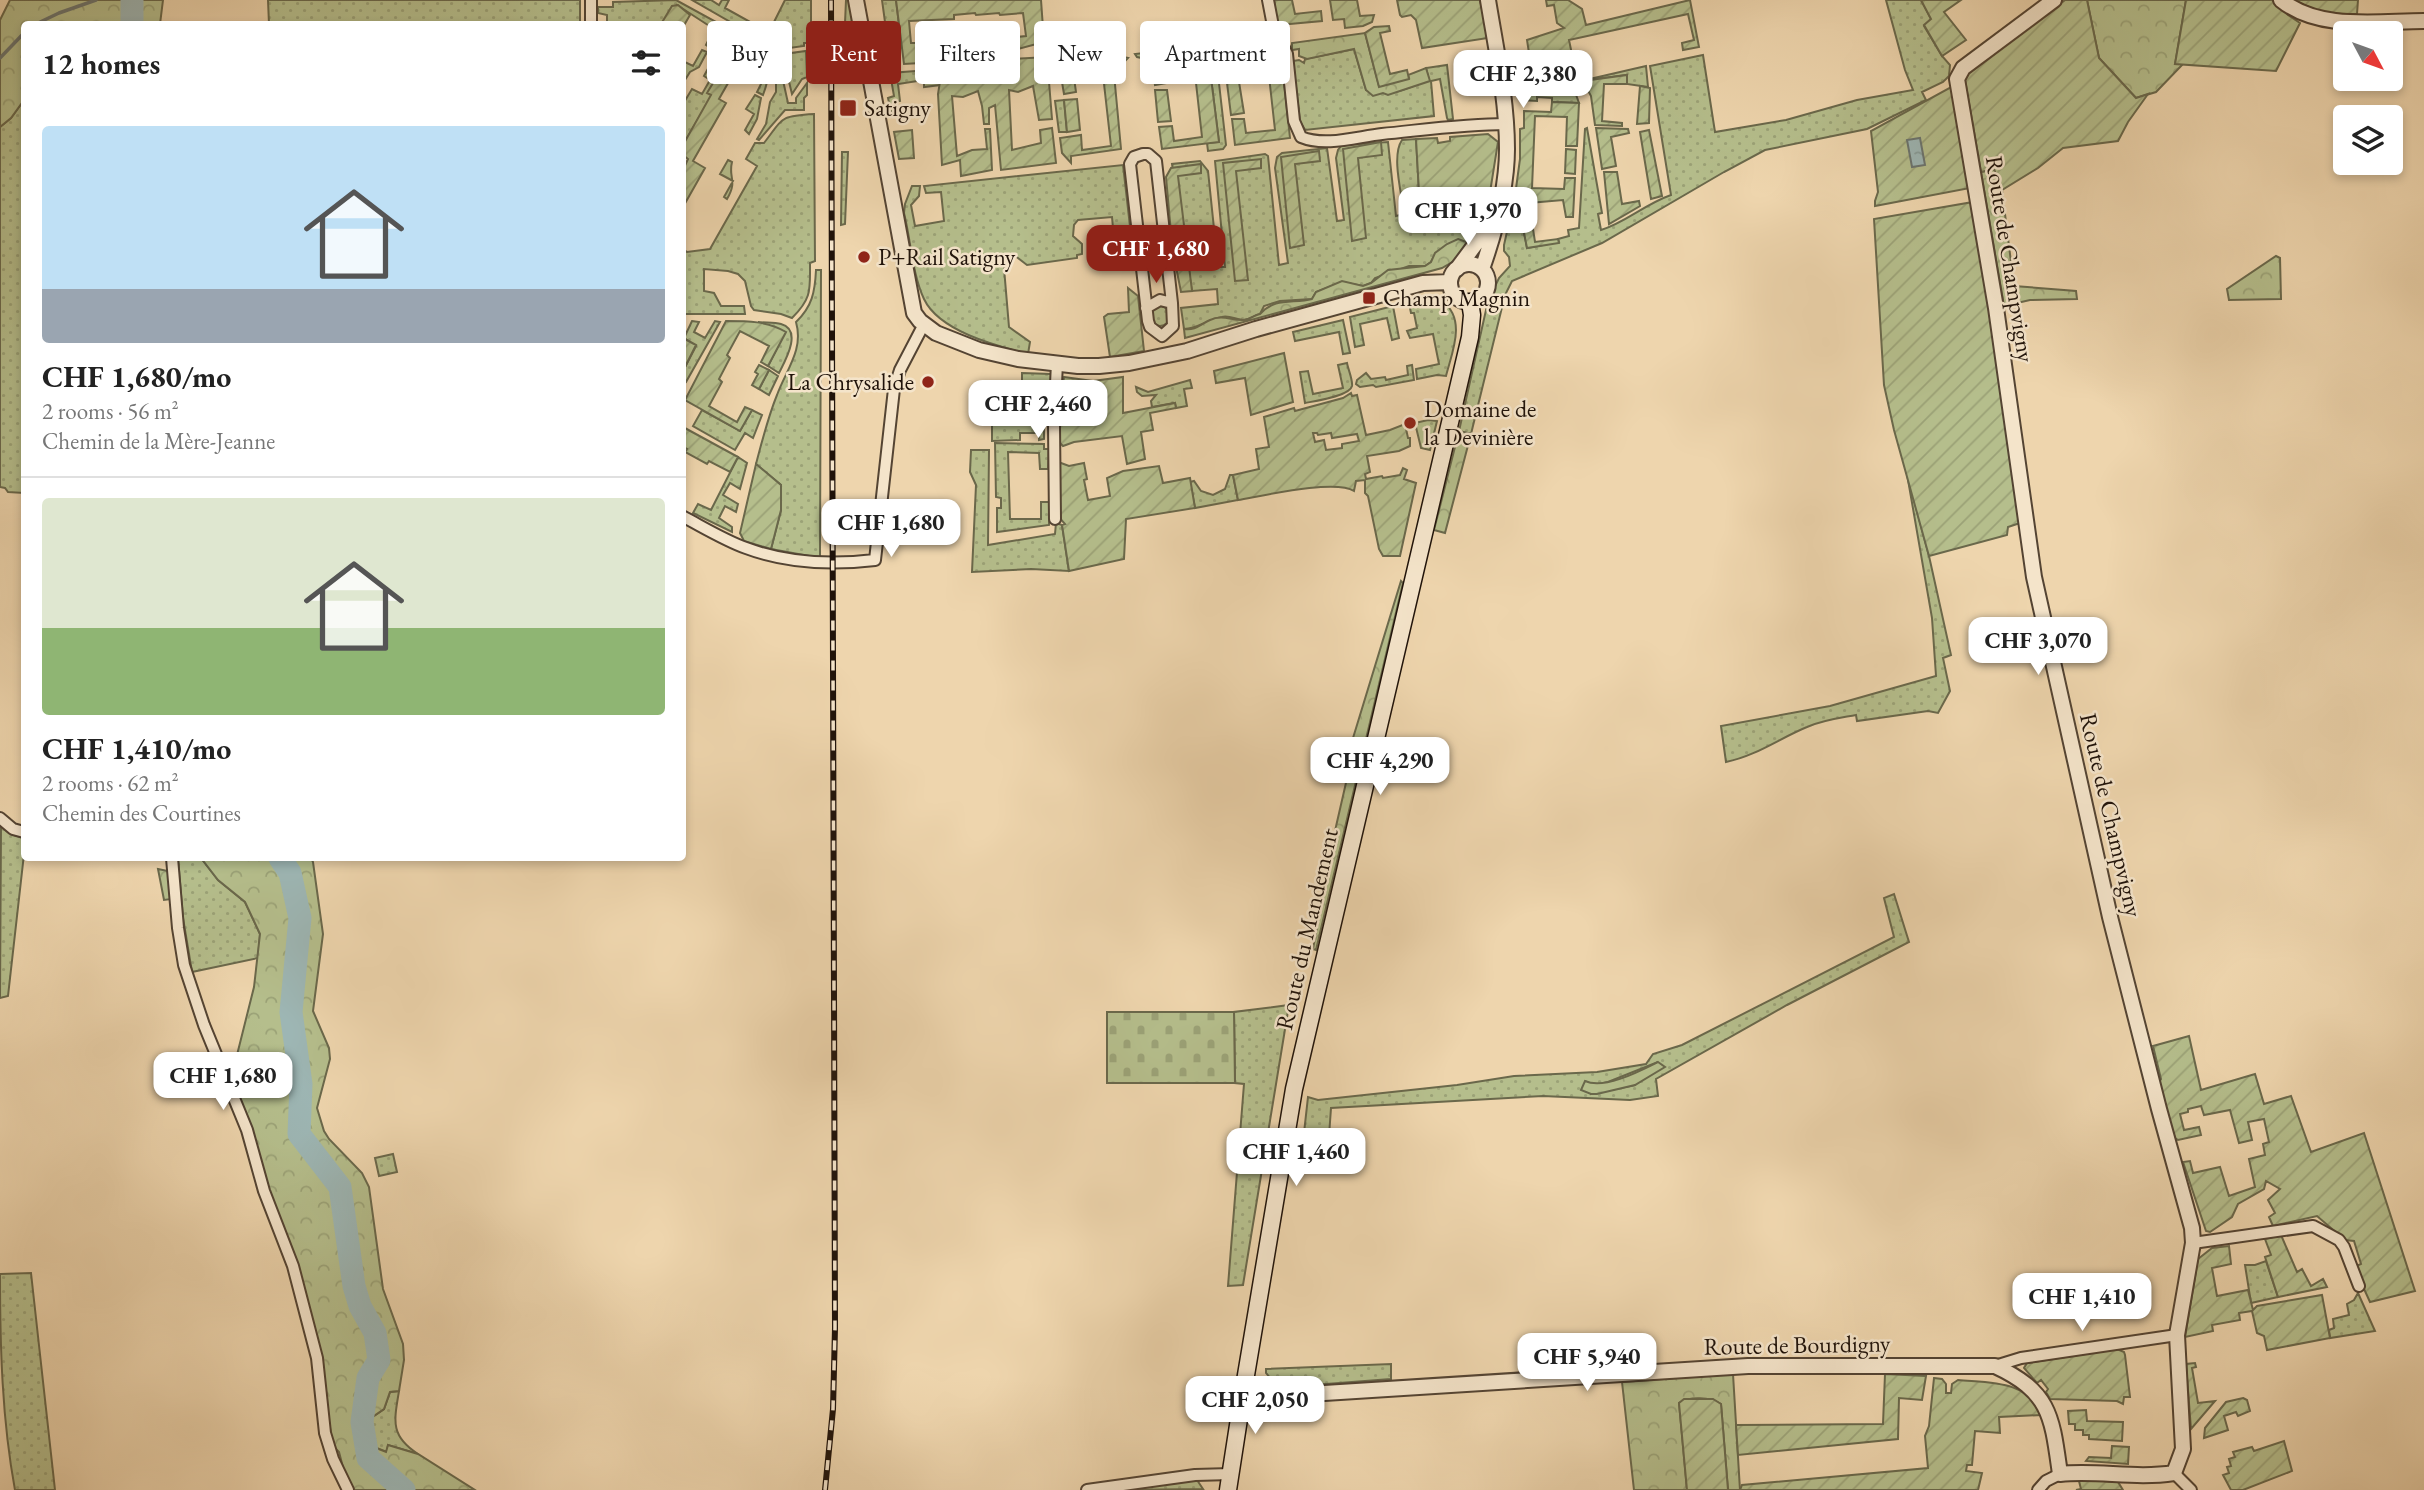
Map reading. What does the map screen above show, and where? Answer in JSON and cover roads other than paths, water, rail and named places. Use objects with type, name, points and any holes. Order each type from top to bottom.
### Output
[{"type":"main road","name":"Route du Mandement","points":[[1230,1482],[1297,1077],[1470,337],[1470,302]]},
{"type":"street","points":[[591,0],[591,21]]},
{"type":"street","points":[[856,0],[913,309],[923,324],[952,341],[978,350],[1078,366],[1111,365],[1166,356],[1454,276],[1472,265],[1482,270],[1487,279],[1487,290],[1480,298],[1470,302],[1456,296],[1454,276],[1496,217]]},
{"type":"street","points":[[1268,0],[1273,26],[1287,54],[1294,121],[1301,137],[1311,141],[1330,141],[1431,129],[1506,124]]},
{"type":"street","points":[[1482,270],[1495,234],[1507,152],[1506,124],[1488,0]]},
{"type":"street","name":"Route de Champvigny","points":[[2054,0],[1963,68],[1957,79],[1996,307],[2034,577],[2110,917],[2159,1109],[2191,1219],[2193,1243],[2177,1335],[2183,1449],[2174,1473]]},
{"type":"street","points":[[2281,0],[2297,11],[2322,19],[2424,21]]},
{"type":"street","points":[[1162,336],[1173,326],[1172,303],[1156,161],[1152,156],[1143,154],[1134,157],[1130,164],[1146,308],[1150,327],[1162,336],[1166,356]]},
{"type":"street","points":[[1146,308],[1160,300],[1172,303]]},
{"type":"street","points":[[686,518],[748,549],[787,558],[820,562],[875,560],[894,389],[900,370],[923,324]]},
{"type":"street","points":[[1055,519],[1054,426],[1057,363]]},
{"type":"street","points":[[0,818],[13,829],[21,831]]},
{"type":"street","points":[[172,861],[184,965],[204,1024],[247,1130],[264,1191],[293,1266],[317,1358],[325,1433],[333,1459],[348,1490]]},
{"type":"street","points":[[2193,1243],[2313,1226],[2339,1240],[2359,1286]]},
{"type":"street","points":[[1995,1366],[2021,1358],[2177,1335]]},
{"type":"street","name":"Route de Bourdigny","points":[[1243,1393],[1277,1396],[1748,1366],[1995,1366],[2023,1381],[2043,1403],[2052,1422],[2060,1474]]},
{"type":"street","points":[[2038,1490],[2046,1481],[2060,1474],[2089,1472],[2147,1476],[2174,1473],[2191,1490]]},
{"type":"street","points":[[1087,1490],[1195,1475],[1230,1482]]},
{"type":"water","points":[[1920,138],[1925,165],[1912,167],[1907,140]]},
{"type":"waterway","points":[[42,21],[96,0]]},
{"type":"waterway","points":[[132,0],[132,21]]},
{"type":"waterway","points":[[0,58],[21,36]]},
{"type":"waterway","points":[[282,861],[290,873],[300,918],[291,1012],[301,1084],[299,1134],[340,1187],[354,1286],[360,1306],[375,1333],[379,1360],[368,1378],[362,1422],[368,1458],[404,1490]]},
{"type":"railway","points":[[825,1490],[833,1409],[835,1328],[831,0]]},
{"type":"place","name":"Satigny","points":[[848,108]]},
{"type":"place","name":"P+Rail Satigny","points":[[864,257]]},
{"type":"place","name":"Champ Magnin","points":[[1369,298]]},
{"type":"place","name":"La Chrysalide","points":[[928,382]]},
{"type":"place","name":"Domaine de la Devinière","points":[[1410,423]]}]
